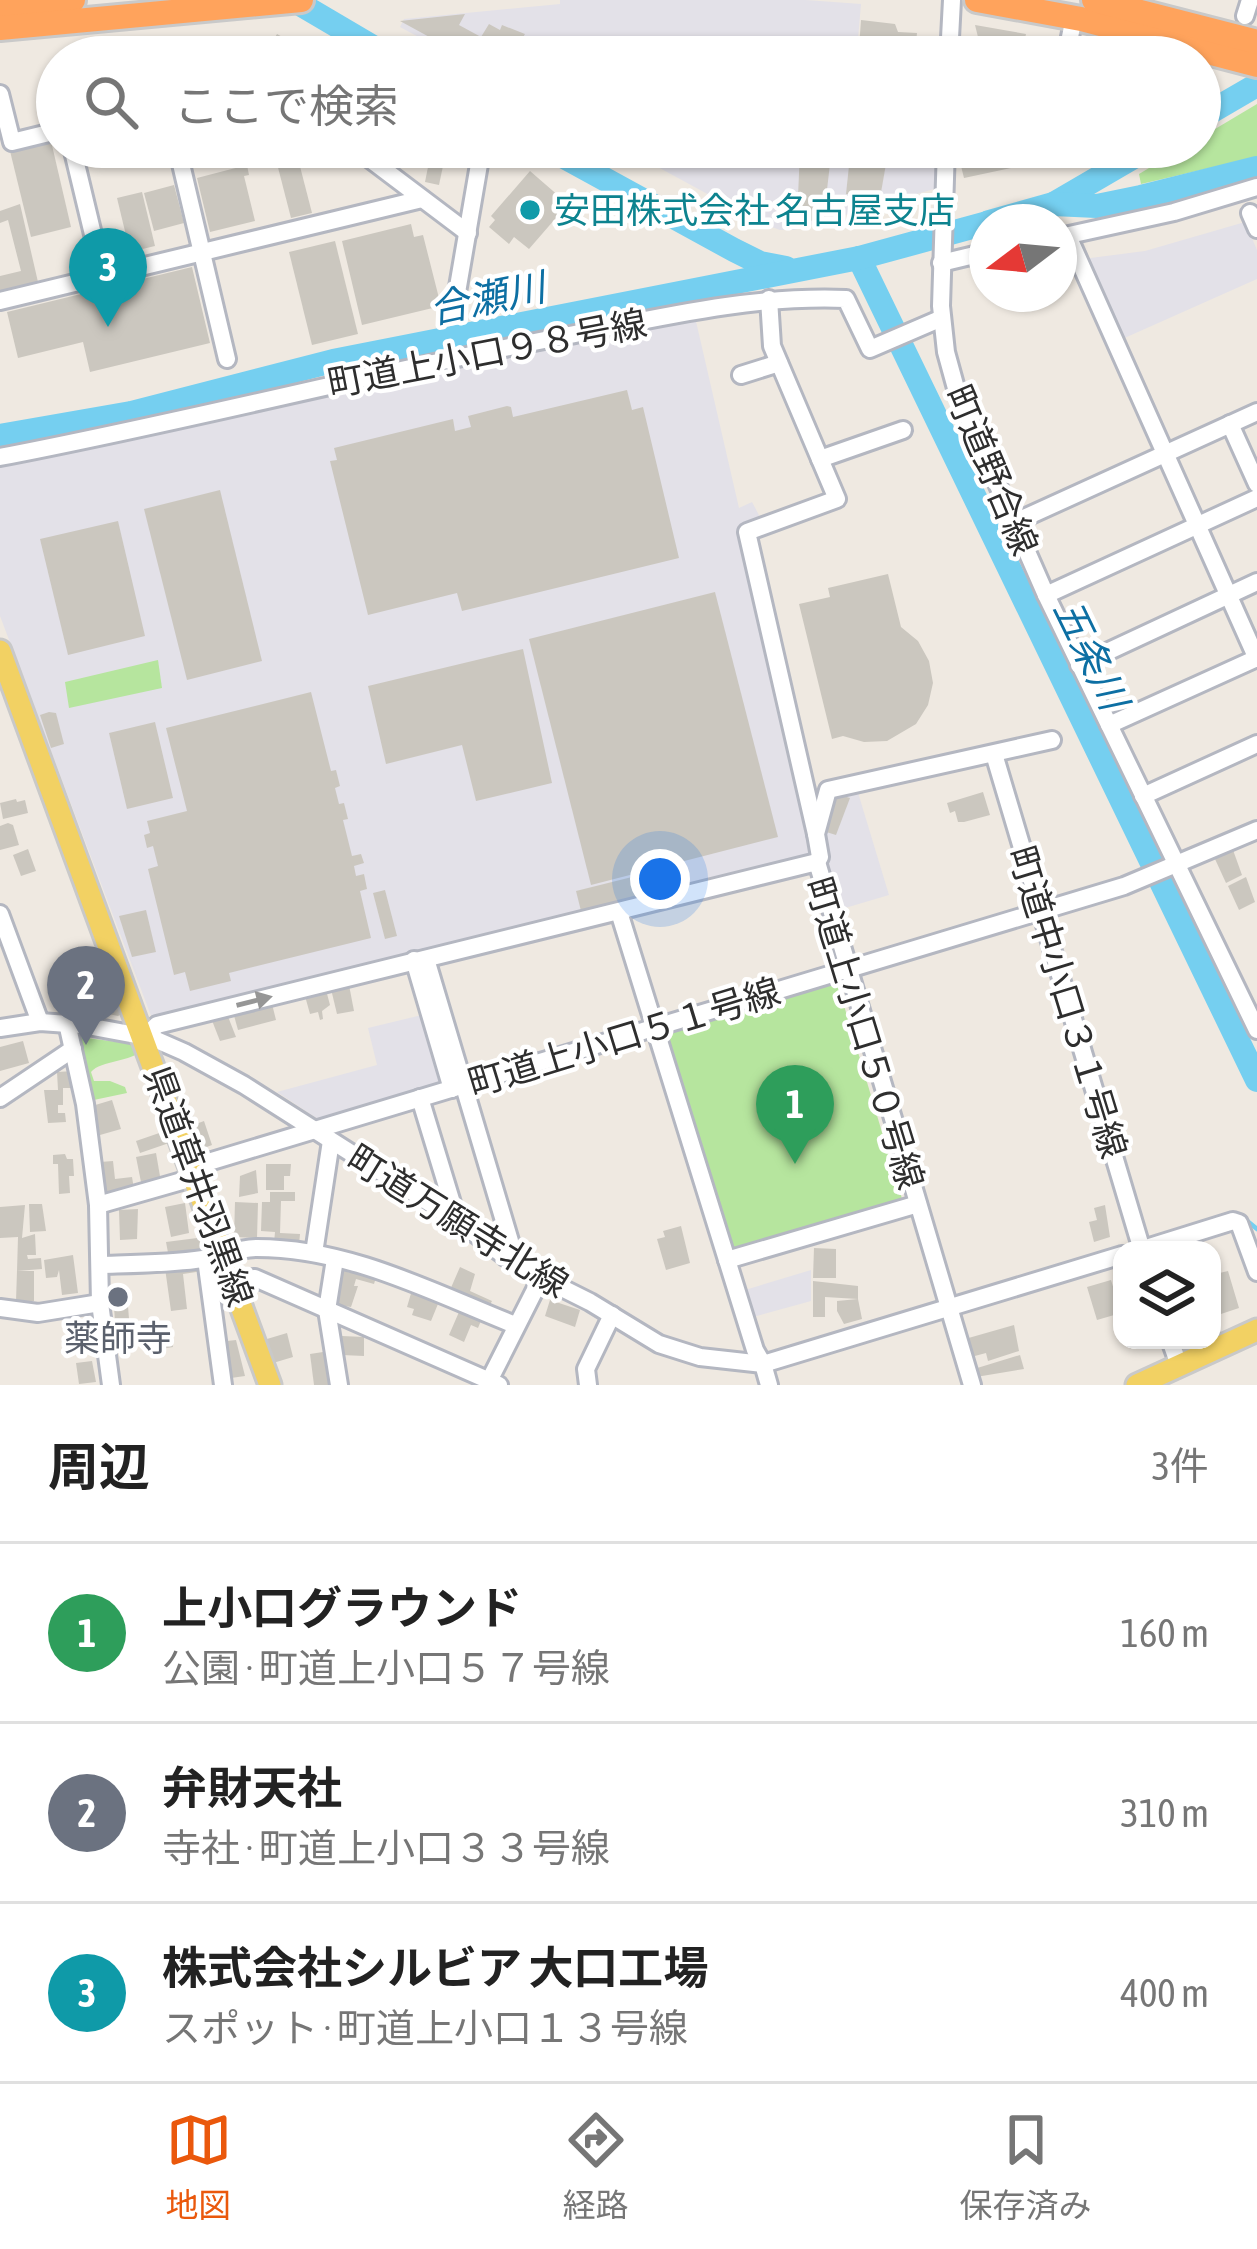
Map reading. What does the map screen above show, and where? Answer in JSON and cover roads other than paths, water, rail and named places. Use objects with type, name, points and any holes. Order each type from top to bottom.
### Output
[{"type":"highway","points":[[14,4],[73,0]]},
{"type":"highway","points":[[0,28],[301,0]]},
{"type":"highway","points":[[977,0],[1146,36]]},
{"type":"highway","points":[[1094,0],[1257,42]]},
{"type":"highway","points":[[1221,56],[1257,65]]},
{"type":"main road","name":"県道草井羽黒線","points":[[0,651],[194,1172],[215,1256],[234,1281],[270,1385]]},
{"type":"main road","points":[[1137,1385],[1257,1330]]},
{"type":"street","points":[[950,36],[952,0]]},
{"type":"street","points":[[1070,36],[1074,17]]},
{"type":"street","points":[[0,94],[12,142],[36,136]]},
{"type":"street","points":[[77,168],[103,276]]},
{"type":"street","points":[[182,168],[226,359]]},
{"type":"street","points":[[381,168],[468,233]]},
{"type":"street","points":[[454,310],[479,168]]},
{"type":"street","name":"町道野合線","points":[[945,168],[942,317],[957,392],[1046,595],[1257,1030]]},
{"type":"street","points":[[1077,233],[1257,187]]},
{"type":"street","points":[[0,301],[422,199]]},
{"type":"street","points":[[942,262],[969,256]]},
{"type":"street","points":[[1077,264],[1257,658],[1109,725]]},
{"type":"street","points":[[769,298],[772,346],[837,499],[747,532],[816,835],[817,862]]},
{"type":"street","name":"町道上小口９８号線","points":[[0,457],[382,372],[769,298],[846,299],[870,349],[942,317]]},
{"type":"street","points":[[741,375],[779,363]]},
{"type":"street","points":[[1013,523],[1257,412]]},
{"type":"street","points":[[1230,424],[1257,484]]},
{"type":"street","points":[[820,459],[903,430]]},
{"type":"street","points":[[1046,595],[1257,498]]},
{"type":"street","points":[[1079,664],[1257,582]]},
{"type":"street","points":[[816,835],[828,790],[1052,740]]},
{"type":"street","points":[[1143,796],[1257,744]]},
{"type":"street","name":"町道中小口３１号線","points":[[994,754],[1138,1241]]},
{"type":"street","name":"町道上小口５１号線","points":[[98,1205],[314,1130],[1138,880],[1257,831]]},
{"type":"street","name":"町道上小口５０号線","points":[[145,1037],[157,1025],[817,862],[828,901],[817,904],[843,970]]},
{"type":"street","points":[[619,912],[755,1350],[770,1385]]},
{"type":"street","points":[[0,914],[40,1022]]},
{"type":"street","points":[[420,959],[511,1241],[505,1257]]},
{"type":"street","points":[[843,970],[944,1310],[972,1385]]},
{"type":"street","points":[[67,1023],[85,1104],[98,1205],[100,1303],[111,1385]]},
{"type":"street","name":"町道万願寺北線","points":[[0,1028],[67,1023],[145,1037],[214,1067],[446,1214],[505,1257],[676,1352],[763,1364]]},
{"type":"street","points":[[0,1098],[73,1049]]},
{"type":"street","points":[[420,1098],[452,1203],[446,1214]]},
{"type":"street","points":[[314,1252],[331,1142]]},
{"type":"street","points":[[728,1260],[912,1205]]},
{"type":"street","points":[[1170,1241],[1233,1221],[1238,1223],[1257,1272]]},
{"type":"street","points":[[100,1265],[260,1248],[314,1252],[414,1282],[515,1325]]},
{"type":"street","points":[[215,1256],[224,1385]]},
{"type":"street","points":[[335,1259],[327,1310],[339,1385]]},
{"type":"street","points":[[763,1364],[1113,1259]]},
{"type":"street","points":[[234,1281],[255,1278],[494,1383],[515,1325],[541,1278]]},
{"type":"street","points":[[0,1308],[38,1313],[100,1303]]},
{"type":"street","points":[[944,1310],[961,1385]]},
{"type":"street","points":[[588,1385],[586,1370],[612,1315]]},
{"type":"street","points":[[1174,1349],[1180,1365]]},
{"type":"waterway","name":"五条川","points":[[293,0],[354,36]]},
{"type":"waterway","points":[[1221,106],[1257,85]]},
{"type":"waterway","name":"五条川","points":[[584,168],[760,263],[786,268]]},
{"type":"waterway","points":[[1055,203],[1115,168]]},
{"type":"waterway","name":"合瀬川","points":[[1077,205],[1141,197],[1257,168]]},
{"type":"waterway","name":"合瀬川","points":[[0,436],[131,413],[333,361],[859,258],[969,228]]},
{"type":"waterway","name":"五条川","points":[[859,258],[1257,1080]]},
{"type":"waterway","points":[[1240,1215],[1257,1229]]},
{"type":"place","name":"安田株式会社 名古屋支店","points":[[530,210]]},
{"type":"place","name":"株式会社シルビア 大口工場","points":[[108,327]]},
{"type":"place","name":"弁財天社","points":[[86,1045]]},
{"type":"place","name":"上小口グラウンド","points":[[795,1164]]},
{"type":"place","name":"薬師寺","points":[[118,1297]]}]
